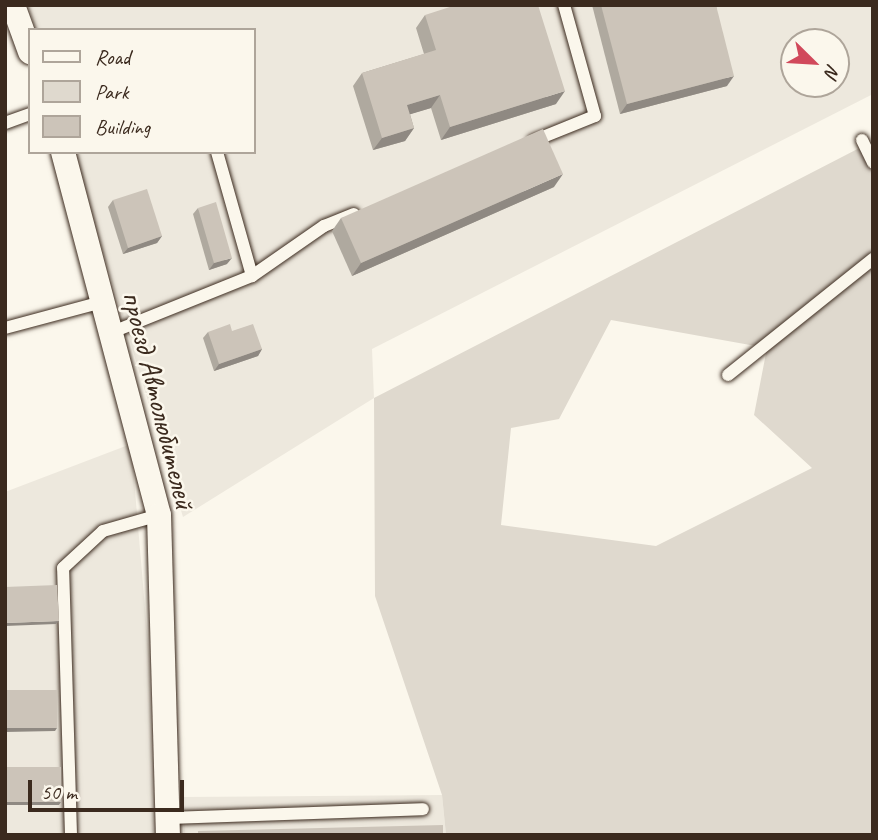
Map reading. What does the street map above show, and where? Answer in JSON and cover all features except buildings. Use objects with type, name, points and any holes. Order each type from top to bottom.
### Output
[{"type":"street","points":[[13,5],[28,46]]},
{"type":"street","name":"проезд Автолюбителей","points":[[66,154],[102,302],[159,515],[168,827]]},
{"type":"lane","points":[[517,148],[595,116],[564,5]]},
{"type":"lane","points":[[5,123],[28,115]]},
{"type":"lane","points":[[862,140],[873,163]]},
{"type":"lane","points":[[218,154],[252,276]]},
{"type":"lane","points":[[110,333],[252,276],[324,226],[363,210]]},
{"type":"lane","points":[[728,375],[873,259]]},
{"type":"lane","points":[[5,328],[102,302]]},
{"type":"lane","points":[[71,835],[64,568],[103,531],[159,515]]},
{"type":"lane","points":[[168,827],[423,809]]},
{"type":"shaded area","points":[[28,5],[873,5],[873,94],[372,349],[374,398],[183,517],[74,154],[256,154],[256,28],[35,28]]},
{"type":"shaded area","points":[[131,444],[149,655],[153,835],[5,835],[5,492]]},
{"type":"shaded area","points":[[442,795],[446,835],[184,835],[183,797]]},
{"type":"green space","points":[[873,141],[873,835],[446,835],[442,795],[375,596],[374,398]],"holes":[[[611,320],[767,348],[754,415],[812,468],[656,546],[501,525],[511,428],[559,419]]]}]
